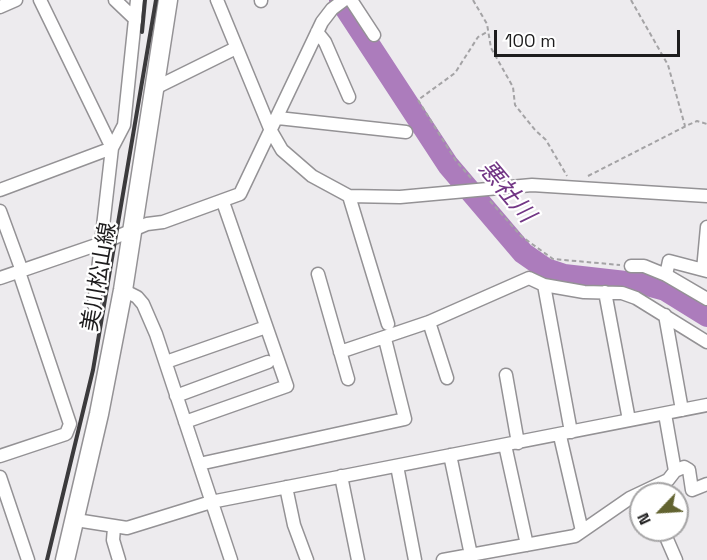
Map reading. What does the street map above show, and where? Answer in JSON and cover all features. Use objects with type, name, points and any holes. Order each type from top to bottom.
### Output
[{"type":"main road","name":"美川松山線","points":[[65,560],[76,520],[123,290],[168,0]]},
{"type":"street","points":[[0,7],[16,0]]},
{"type":"street","points":[[40,0],[112,148]]},
{"type":"street","points":[[114,0],[136,20]]},
{"type":"street","points":[[94,305],[112,148],[124,125],[137,0]]},
{"type":"street","points":[[217,0],[271,131],[282,150],[295,164],[349,196],[400,197],[457,190],[573,186],[707,196]]},
{"type":"street","points":[[0,278],[102,243],[134,229],[240,195],[317,32],[332,9],[344,0]]},
{"type":"street","points":[[351,0],[374,35]]},
{"type":"street","points":[[317,32],[325,42],[349,97]]},
{"type":"street","points":[[155,88],[237,48]]},
{"type":"street","points":[[278,118],[406,132]]},
{"type":"street","points":[[0,190],[112,148]]},
{"type":"street","points":[[349,196],[387,324]]},
{"type":"street","points":[[185,422],[287,386],[223,202]]},
{"type":"street","points":[[0,211],[70,424],[66,434],[0,456]]},
{"type":"street","points":[[666,275],[669,261],[705,270],[707,227]]},
{"type":"street","points":[[632,266],[644,266],[666,275],[707,299]]},
{"type":"street","points":[[318,274],[348,380]]},
{"type":"street","points":[[340,352],[385,339],[429,322],[529,278],[544,285],[622,293],[636,298],[707,342]]},
{"type":"street","points":[[544,285],[582,531]]},
{"type":"street","points":[[123,290],[137,297],[143,304],[166,362],[231,560]]},
{"type":"street","points":[[605,292],[629,420]]},
{"type":"street","points":[[665,315],[682,410]]},
{"type":"street","points":[[429,322],[447,378]]},
{"type":"street","points":[[166,362],[266,327]]},
{"type":"street","points":[[199,464],[405,419],[385,339]]},
{"type":"street","points":[[176,396],[268,362]]},
{"type":"street","points":[[506,375],[518,443]]},
{"type":"street","points":[[76,520],[114,528],[137,526],[211,502],[707,405]]},
{"type":"street","points":[[665,414],[675,471]]},
{"type":"street","points":[[505,445],[527,545]]},
{"type":"street","points":[[450,455],[463,557]]},
{"type":"street","points":[[397,466],[415,560]]},
{"type":"street","points":[[664,482],[675,471],[684,467],[689,470],[692,490],[707,484]]},
{"type":"street","points":[[341,476],[358,560]]},
{"type":"street","points":[[0,477],[3,499],[28,560]]},
{"type":"street","points":[[286,487],[294,525],[307,560]]},
{"type":"street","points":[[443,560],[575,536],[629,503]]},
{"type":"street","points":[[114,528],[113,540],[120,560]]},
{"type":"street","points":[[668,542],[676,560]]},
{"type":"path","points":[[473,0],[487,24],[491,48],[513,87],[515,105],[546,140],[573,186],[685,126],[697,122],[707,124]]},
{"type":"path","points":[[631,0],[668,65],[685,126]]},
{"type":"path","points":[[488,32],[478,37],[455,73],[418,100],[456,161],[512,227],[553,258],[632,266]]},
{"type":"waterway","name":"悪社川","points":[[340,0],[448,165],[523,253],[546,269],[564,275],[643,284],[665,290],[707,316]]},
{"type":"railway","points":[[142,32],[145,0]]},
{"type":"railway","points":[[47,560],[93,370],[156,0]]}]
